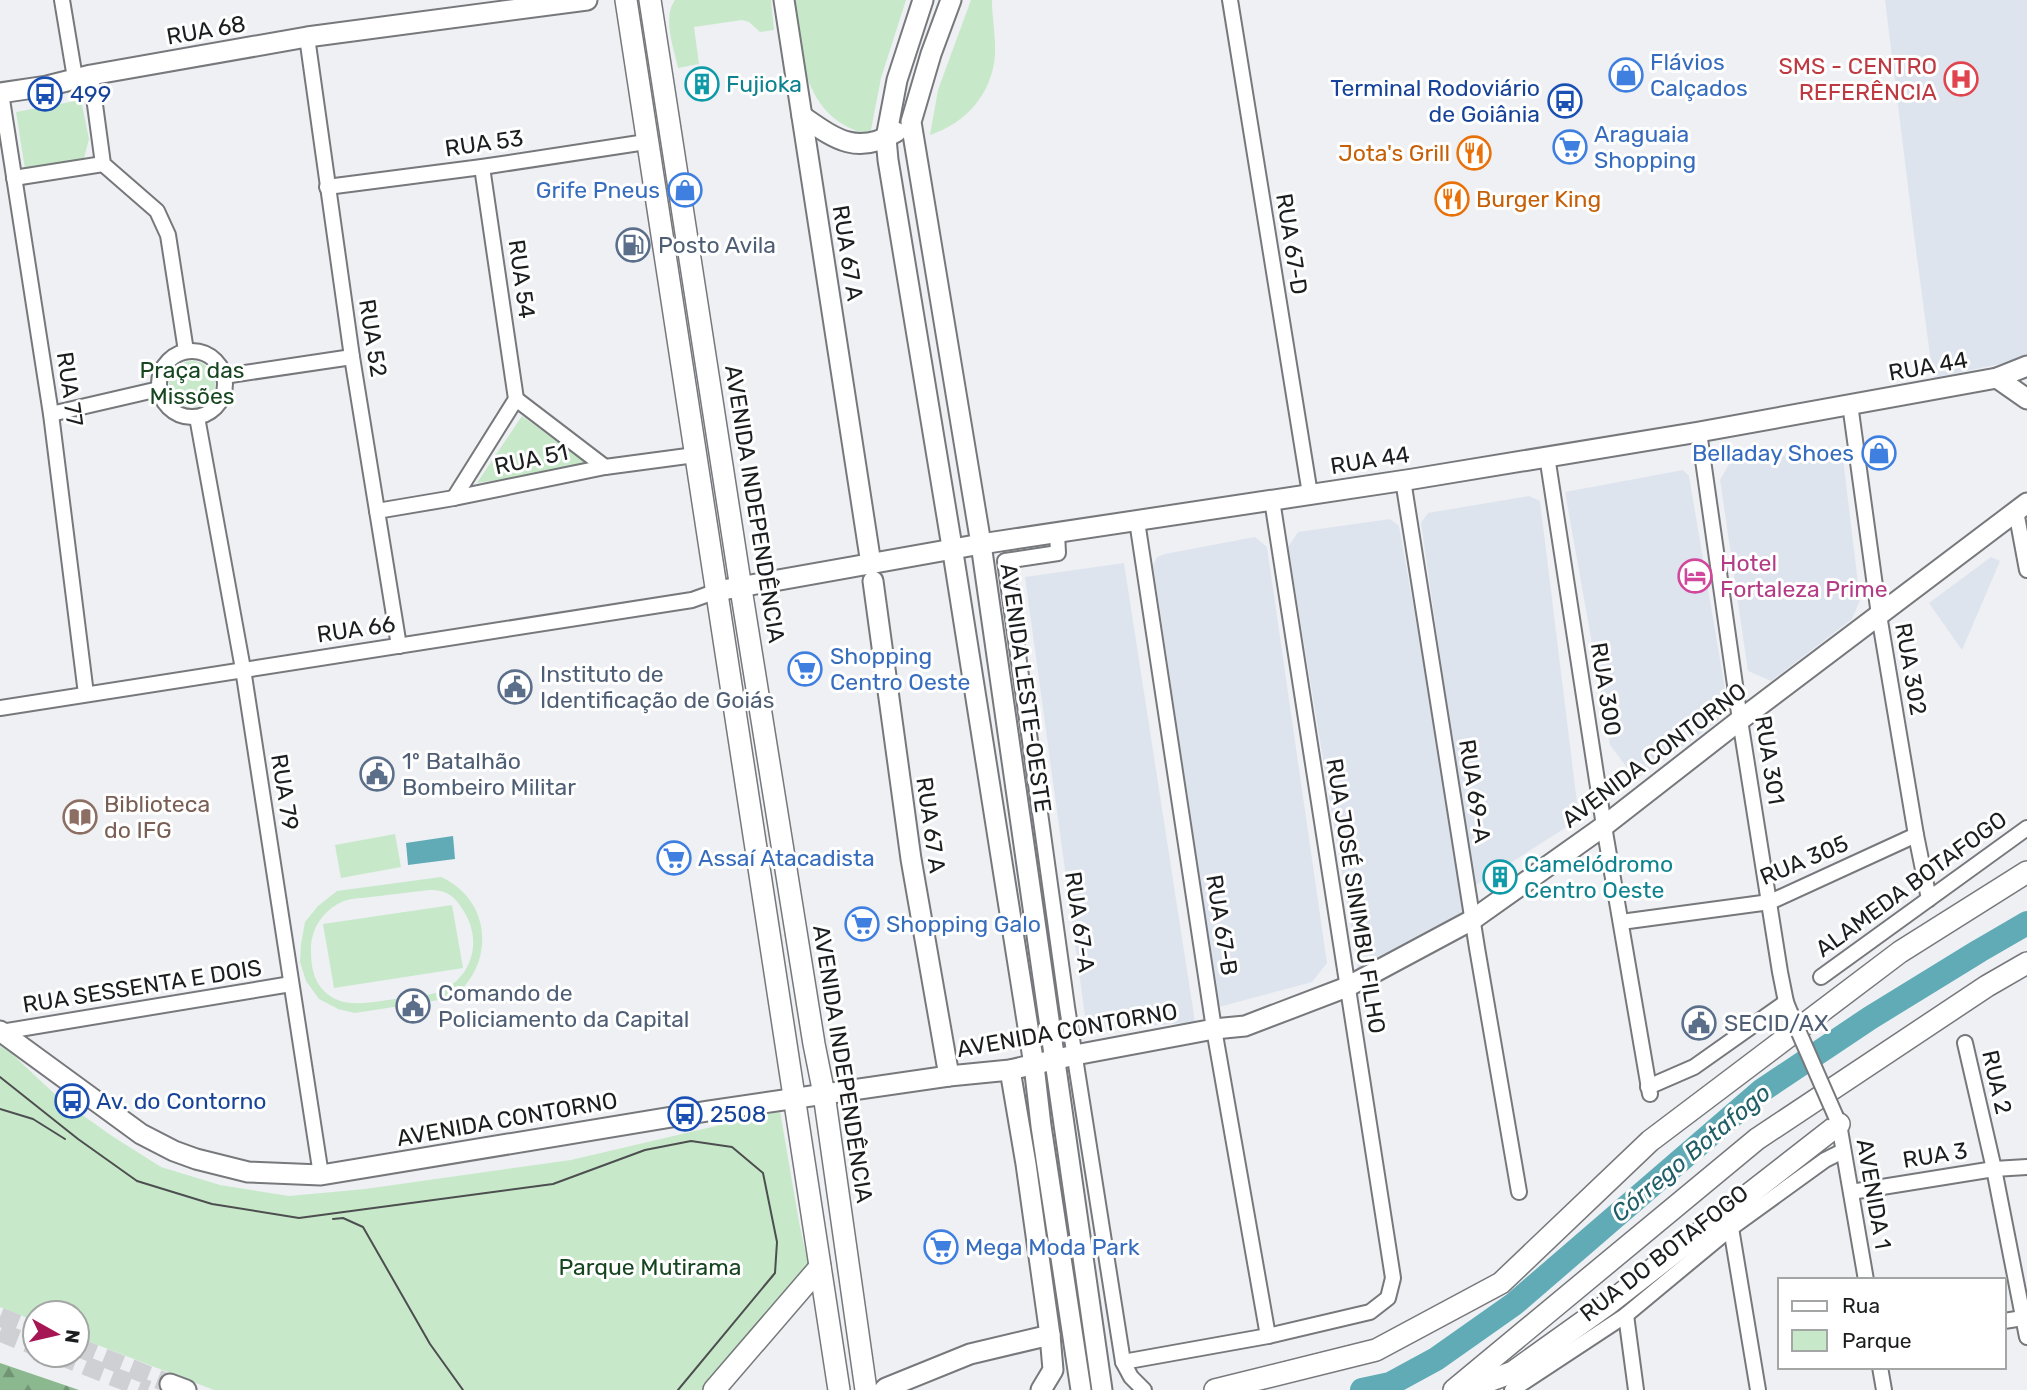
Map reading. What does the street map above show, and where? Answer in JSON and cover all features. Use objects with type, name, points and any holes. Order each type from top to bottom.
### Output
[{"type":"main road","name":"RUA 68","points":[[0,93],[307,37],[587,0]]},
{"type":"main road","points":[[626,0],[839,1390]]},
{"type":"main road","name":"AVENIDA INDEPENDÊNCIA","points":[[650,0],[741,587],[824,1094],[866,1390]]},
{"type":"main road","points":[[784,0],[802,116],[822,131],[851,144],[869,144],[886,138],[911,122]]},
{"type":"main road","points":[[923,0],[897,80],[886,138],[1034,1065],[1079,1381]]},
{"type":"main road","name":"AVENIDA LESTE-OESTE","points":[[951,0],[931,54],[911,122],[1058,1008],[1055,1061],[1102,1390]]},
{"type":"main road","name":"RUA 67 A","points":[[802,116],[872,572],[911,859],[949,1076]]},
{"type":"main road","name":"RUA 44","points":[[717,591],[872,572],[981,544],[1699,432],[1997,378],[2027,366]]},
{"type":"main road","points":[[1997,378],[2027,399]]},
{"type":"main road","name":"AVENIDA CONTORNO","points":[[0,1031],[141,1134],[174,1151],[248,1172],[321,1175],[708,1111],[949,1076],[1010,1070],[1075,1055],[1214,1029],[1245,1026],[1347,988],[1472,919],[1604,826],[2022,507]]},
{"type":"main road","points":[[1214,1390],[1376,1350],[1501,1283],[1650,1141],[1900,952],[2027,872]]},
{"type":"main road","points":[[1454,1390],[1757,1139],[1987,986],[2027,964]]},
{"type":"main road","points":[[1010,1070],[1050,1335],[1053,1370],[1041,1390]]},
{"type":"main road","points":[[1464,1390],[1513,1372],[1608,1304],[1838,1121]]},
{"type":"main road","points":[[1026,1164],[1041,1126]]},
{"type":"main road","points":[[714,1390],[820,1267]]},
{"type":"main road","points":[[884,1390],[970,1354],[1050,1335]]},
{"type":"street","points":[[62,0],[103,164],[157,211],[168,235],[186,351]]},
{"type":"street","name":"RUA 67-D","points":[[1230,0],[1310,494]]},
{"type":"street","name":"RUA 52","points":[[307,37],[352,357],[399,646]]},
{"type":"street","name":"RUA 77","points":[[0,93],[51,414],[86,694]]},
{"type":"street","name":"RUA 53","points":[[327,187],[646,142]]},
{"type":"street","points":[[14,178],[103,164]]},
{"type":"street","name":"RUA 54","points":[[482,167],[516,399]]},
{"type":"street","points":[[196,350],[214,359],[221,366],[224,376],[225,387],[216,407],[197,417],[177,414],[169,408],[159,390],[162,369],[168,360],[186,351],[196,350]]},
{"type":"street","points":[[224,376],[352,357]]},
{"type":"street","points":[[51,414],[159,390]]},
{"type":"street","points":[[454,498],[516,399],[605,467]]},
{"type":"street","name":"RUA 302","points":[[1850,404],[1879,615],[1929,899]]},
{"type":"street","name":"RUA 79","points":[[197,417],[243,669],[321,1175]]},
{"type":"street","name":"RUA 301","points":[[1699,432],[1740,720],[1788,1007]]},
{"type":"street","name":"RUA 51","points":[[377,511],[605,467],[695,455]]},
{"type":"street","name":"RUA 300","points":[[1547,456],[1604,826],[1649,1090],[1694,1067],[1788,1007]]},
{"type":"street","name":"RUA 69-A","points":[[1404,480],[1472,919],[1519,1192]]},
{"type":"street","name":"RUA JOSÉ SINIMBU FILHO","points":[[1268,1336],[1370,1312],[1388,1298],[1393,1278],[1272,500]]},
{"type":"street","points":[[2022,507],[2027,570]]},
{"type":"street","name":"RUA 67-B","points":[[1137,520],[1214,1029],[1268,1336]]},
{"type":"street","name":"RUA 67-A","points":[[1057,533],[1058,553],[1005,561],[1058,1008],[1075,1055],[1123,1362]]},
{"type":"street","name":"RUA 66","points":[[0,708],[692,600],[717,591]]},
{"type":"street","name":"ALAMEDA BOTAFOGO","points":[[1821,977],[2027,828]]},
{"type":"street","name":"RUA 305","points":[[1621,922],[1770,902],[1916,835]]},
{"type":"street","name":"RUA SESSENTA E DOIS","points":[[0,1031],[291,984]]},
{"type":"street","name":"AVENIDA 1","points":[[1788,1007],[1838,1121],[1866,1278]]},
{"type":"street","name":"RUA 2","points":[[1965,1043],[1994,1168],[2027,1337]]},
{"type":"street","name":"RUA DO BOTAFOGO","points":[[1512,1390],[1626,1315],[1731,1228],[1825,1160],[1843,1151]]},
{"type":"street","name":"RUA 3","points":[[1851,1192],[1994,1168],[2027,1167]]},
{"type":"street","points":[[1731,1228],[1758,1390]]},
{"type":"street","points":[[1626,1315],[1636,1390]]},
{"type":"street","points":[[2006,1321],[2023,1318]]},
{"type":"street","points":[[1144,1390],[1130,1377],[1123,1362],[1268,1336]]},
{"type":"street","points":[[1880,1369],[1884,1390]]},
{"type":"shaded area","points":[[1885,0],[2027,0],[2027,355],[2019,360],[1933,378]]},
{"type":"shaded area","points":[[1833,448],[1843,458],[1860,600],[1852,619],[1771,681],[1748,671],[1720,480],[1729,464]]},
{"type":"shaded area","points":[[1683,470],[1689,476],[1727,701],[1717,722],[1636,779],[1610,745],[1565,492]]},
{"type":"shaded area","points":[[1529,496],[1540,501],[1579,819],[1473,887],[1421,523],[1428,513]]},
{"type":"shaded area","points":[[1390,519],[1399,526],[1464,889],[1462,912],[1453,925],[1358,970],[1288,547],[1298,532]]},
{"type":"shaded area","points":[[1255,537],[1267,547],[1327,963],[1312,982],[1219,1007],[1153,565],[1157,557],[1165,554]]},
{"type":"shaded area","points":[[1991,557],[2000,561],[1962,650],[1929,603]]},
{"type":"shaded area","points":[[1124,563],[1195,1022],[1087,1031],[1025,577]]},
{"type":"green space","points":[[675,0],[771,0],[774,30],[760,32],[749,22],[742,20],[694,27],[699,64],[678,68],[669,24],[671,7]]},
{"type":"green space","points":[[793,0],[906,0],[881,78],[870,135],[848,127],[831,115],[818,100],[803,64]]},
{"type":"green space","points":[[971,0],[992,0],[995,48],[993,69],[983,94],[966,115],[930,135],[938,90]]},
{"type":"green space","points":[[81,100],[89,139],[84,158],[25,169],[16,112]]},
{"type":"green space","name":"Praça das Missões","points":[[192,361],[201,362],[208,368],[214,375],[214,393],[208,400],[201,406],[192,407],[183,406],[176,400],[170,393],[169,384],[170,375],[176,368],[183,362]]},
{"type":"green space","points":[[522,416],[591,466],[477,483]]},
{"type":"green space","points":[[395,834],[401,867],[341,878],[335,845]]},
{"type":"green space","points":[[441,877],[458,887],[470,901],[482,934],[476,968],[466,984],[452,998],[355,1013],[338,1009],[319,999],[306,981],[300,962],[301,944],[305,922],[318,906],[337,891]],"holes":[[[435,890],[449,894],[456,901],[469,920],[472,931],[469,963],[456,981],[435,993],[367,1003],[340,1001],[324,991],[313,972],[311,943],[316,928],[330,909],[350,899]]]},
{"type":"green space","points":[[452,905],[463,968],[334,988],[323,924]]},
{"type":"green space","name":"Parque Mutirama","points":[[0,1046],[60,1099],[161,1167],[220,1185],[289,1196],[365,1189],[571,1160],[780,1111],[810,1273],[706,1390],[214,1390],[91,1342],[91,1299],[21,1299],[21,1315],[0,1307]]},
{"type":"green space","points":[[0,1363],[79,1390],[0,1390]]},
{"type":"water","points":[[453,836],[455,859],[408,865],[406,843]]},
{"type":"waterway","name":"Córrego Botafogo","points":[[1362,1390],[1390,1384],[1436,1359],[1514,1304],[1761,1091],[1870,1018],[2027,923]]},
{"type":"tunnel","points":[[0,1317],[21,1325]]},
{"type":"tunnel","points":[[0,1332],[21,1340]]},
{"type":"tunnel","points":[[91,1353],[170,1384]]},
{"type":"tunnel","points":[[91,1368],[148,1390]]},
{"type":"tram line","points":[[0,1077],[78,1139],[137,1181],[212,1204],[299,1218],[553,1184],[645,1150],[691,1141],[732,1147],[763,1173],[777,1242],[775,1273],[678,1390]]},
{"type":"tram line","points":[[0,1109],[33,1119],[65,1139]]},
{"type":"tram line","points":[[333,1219],[343,1218],[363,1227],[430,1344],[463,1390]]},
{"type":"place","name":"Flávios Calçados","points":[[1626,75]]},
{"type":"place","name":"SMS - CENTRO REFERÊNCIA","points":[[1961,79]]},
{"type":"place","name":"Fujioka","points":[[702,84]]},
{"type":"place","name":"499","points":[[45,94]]},
{"type":"place","name":"Terminal Rodoviário de Goiânia","points":[[1565,101]]},
{"type":"place","name":"Araguaia Shopping","points":[[1570,147]]},
{"type":"place","name":"Jota's Grill","points":[[1474,153]]},
{"type":"place","name":"Grife Pneus","points":[[685,190]]},
{"type":"place","name":"Burger King","points":[[1452,199]]},
{"type":"place","name":"Posto Avila","points":[[633,245]]},
{"type":"place","name":"Belladay Shoes","points":[[1879,453]]},
{"type":"place","name":"Hotel Fortaleza Prime","points":[[1695,576]]},
{"type":"place","name":"Shopping Centro Oeste","points":[[805,669]]},
{"type":"place","name":"Instituto de Identificação de Goiás","points":[[515,687]]},
{"type":"place","name":"1º Batalhão Bombeiro Militar","points":[[377,774]]},
{"type":"place","name":"Biblioteca do IFG","points":[[80,817]]},
{"type":"place","name":"Assaí Atacadista","points":[[674,858]]},
{"type":"place","name":"Camelódromo Centro Oeste","points":[[1500,877]]},
{"type":"place","name":"Shopping Galo","points":[[862,924]]},
{"type":"place","name":"Comando de Policiamento da Capital","points":[[413,1006]]},
{"type":"place","name":"SECID/AX","points":[[1699,1023]]},
{"type":"place","name":"Av. do Contorno","points":[[72,1101]]},
{"type":"place","name":"2508","points":[[685,1114]]},
{"type":"place","name":"Mega Moda Park","points":[[941,1247]]}]
